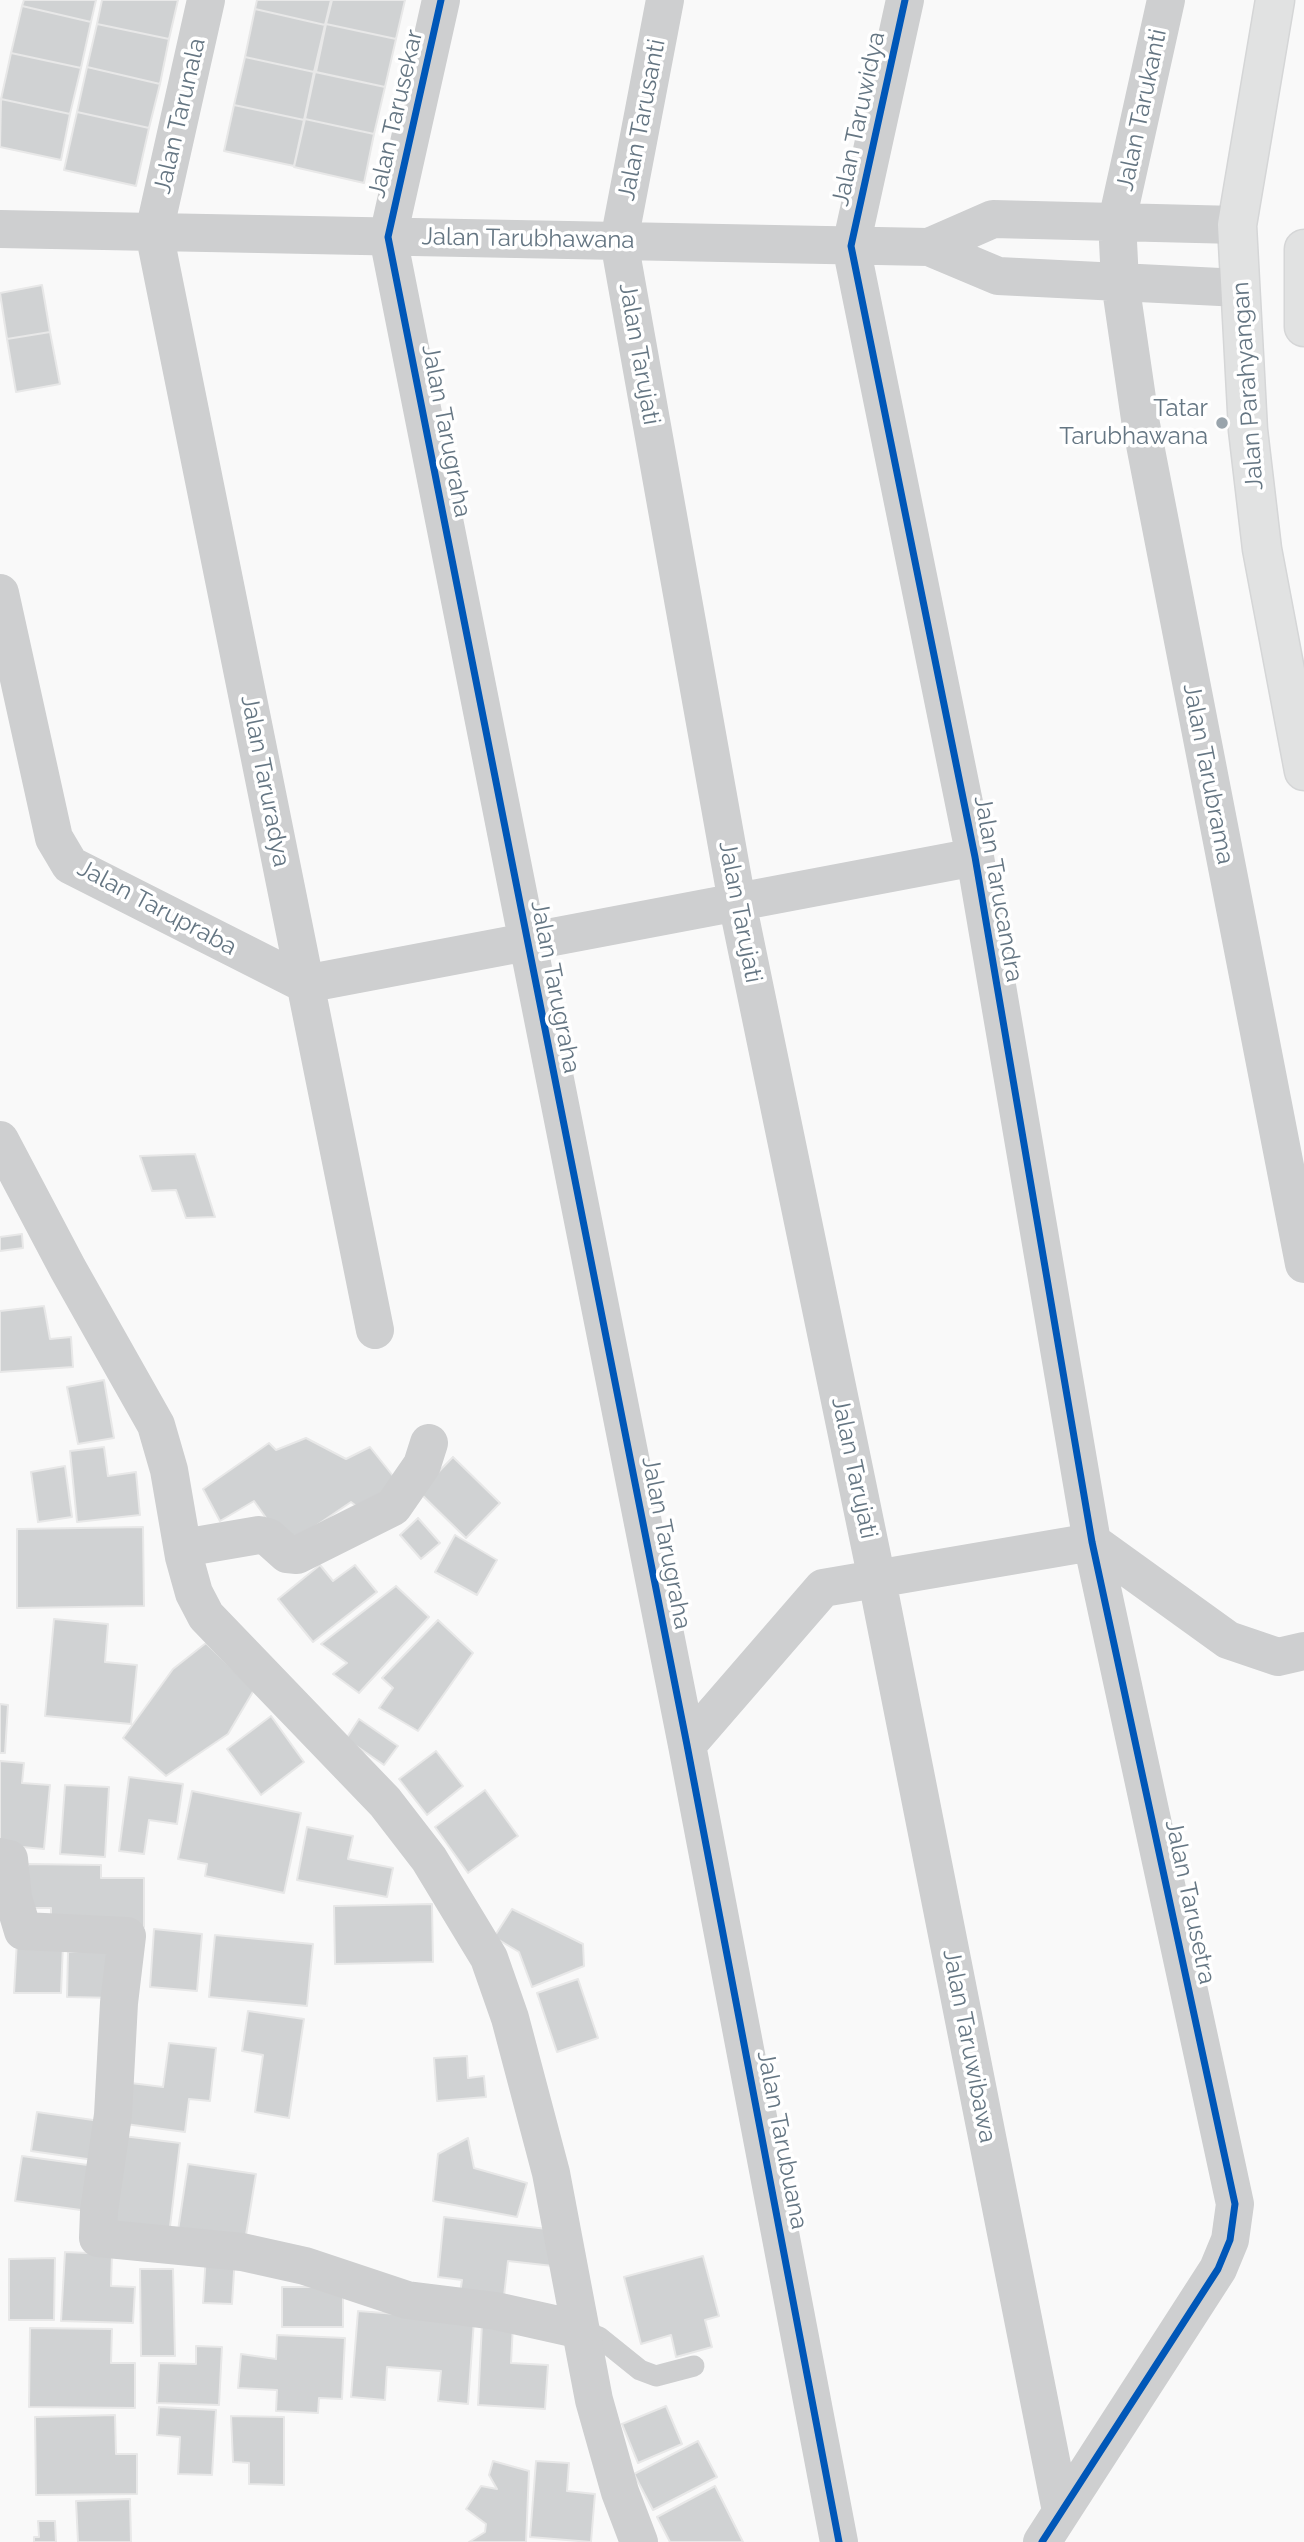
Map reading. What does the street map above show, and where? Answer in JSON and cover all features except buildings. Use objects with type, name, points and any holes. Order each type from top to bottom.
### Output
[{"type":"main road","name":"Jalan Parahyangan","points":[[1275,0],[1237,225],[1248,430],[1262,549],[1304,771]]},
{"type":"main road","points":[[1304,249],[1304,327]]},
{"type":"street","name":"Jalan Tarunala","points":[[154,232],[206,0]]},
{"type":"street","name":"Jalan Tarusekar","points":[[388,237],[441,0]]},
{"type":"street","name":"Jalan Tarusanti","points":[[619,241],[665,0]]},
{"type":"street","name":"Jalan Taruwidya","points":[[851,246],[905,0]]},
{"type":"street","name":"Jalan Tarukanti","points":[[1120,282],[1118,221],[1166,0]]},
{"type":"street","points":[[929,247],[993,219],[1237,225]]},
{"type":"street","name":"Jalan Tarubhawana","points":[[0,229],[929,247]]},
{"type":"street","name":"Jalan Taruradya","points":[[154,232],[375,1331]]},
{"type":"street","name":"Jalan Tarugraha","points":[[388,237],[687,1745]]},
{"type":"street","name":"Jalan Tarujati","points":[[619,241],[737,902],[877,1580]]},
{"type":"street","name":"Jalan Tarucandra","points":[[851,246],[975,857],[1092,1542]]},
{"type":"street","points":[[929,247],[998,276],[1240,288]]},
{"type":"street","name":"Jalan Tarubrama","points":[[1120,282],[1140,419],[1304,1264]]},
{"type":"street","name":"Jalan Tarupraba","points":[[0,593],[54,838],[71,865],[305,984]]},
{"type":"street","points":[[305,984],[975,857]]},
{"type":"street","points":[[0,1140],[68,1269],[156,1425],[169,1470],[194,1593],[206,1616],[385,1802],[429,1859],[489,1958],[510,2018],[551,2174],[594,2400],[620,2492],[639,2542]]},
{"type":"street","points":[[183,1548],[259,1535],[268,1537],[287,1554],[297,1555],[322,1540],[380,1516],[393,1507],[422,1465],[429,1443]]},
{"type":"street","points":[[687,1745],[823,1588],[1092,1542],[1228,1640],[1278,1657],[1304,1651]]},
{"type":"street","name":"Jalan Tarusetra","points":[[1051,2527],[1218,2269],[1230,2240],[1235,2204],[1092,1542]]},
{"type":"street","name":"Jalan Taruwibawa","points":[[877,1580],[1051,2527]]},
{"type":"street","name":"Jalan Tarubuana","points":[[687,1745],[839,2542]]},
{"type":"street","points":[[0,1857],[9,1859],[13,1898],[23,1931],[127,1936],[119,2003],[113,2115],[99,2211],[99,2238],[242,2252],[305,2266],[407,2300],[496,2311],[581,2330]]},
{"type":"lane","points":[[581,2330],[599,2337],[640,2370],[656,2376],[694,2366]]},
{"type":"cycle path","points":[[441,0],[388,237],[687,1745],[839,2542]]},
{"type":"cycle path","points":[[905,0],[851,246],[975,857],[1092,1542],[1235,2204],[1230,2240],[1218,2269],[1042,2542]]},
{"type":"place","name":"Tatar Tarubhawana","points":[[1222,423]]}]
